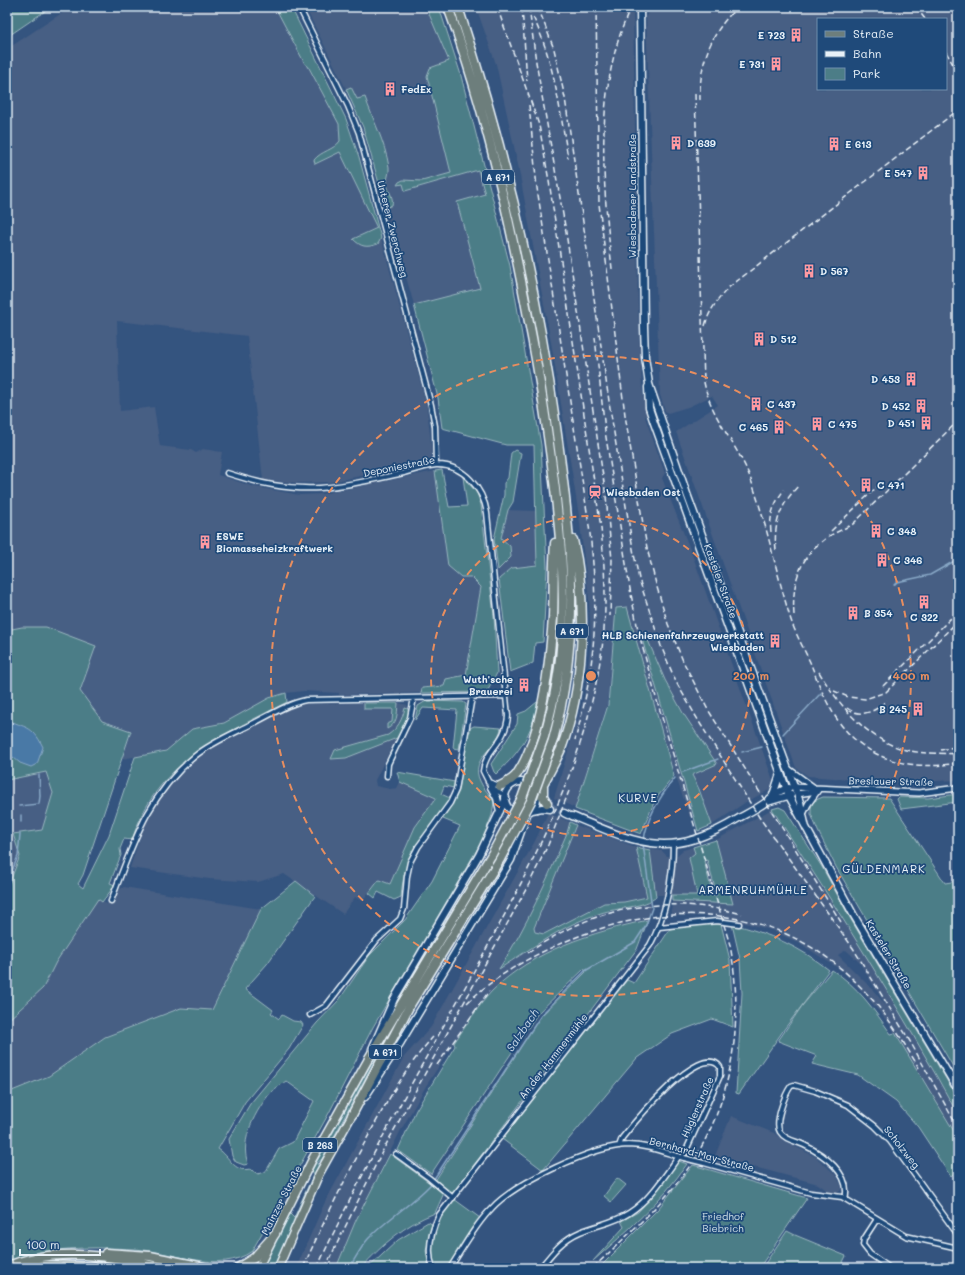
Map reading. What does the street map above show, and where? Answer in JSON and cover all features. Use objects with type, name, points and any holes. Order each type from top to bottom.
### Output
[{"type":"highway","name":"A 671","points":[[430,955],[492,854],[522,798],[544,737],[557,682],[562,632],[563,583],[558,518],[543,401],[520,275],[492,155],[448,7]]},
{"type":"highway","name":"A 671","points":[[352,1115],[410,1005],[500,859],[531,801],[553,740],[564,697],[572,632],[572,583],[568,520],[552,401],[529,274],[503,159],[486,96],[458,7]]},
{"type":"highway","points":[[514,784],[533,735],[543,701],[551,638],[558,518]]},
{"type":"highway","points":[[537,796],[557,759],[563,741],[572,706],[580,660],[582,634],[581,591],[576,555],[568,520]]},
{"type":"highway","points":[[500,786],[513,778],[520,769]]},
{"type":"highway","points":[[544,783],[542,792],[549,806]]},
{"type":"highway","name":"B 263","points":[[369,1058],[430,955]]},
{"type":"highway","points":[[238,1268],[254,1258],[275,1234]]},
{"type":"highway","points":[[7,1267],[29,1259],[104,1253],[135,1254],[208,1268]]},
{"type":"highway","points":[[81,1256],[128,1260],[163,1268]]},
{"type":"highway","points":[[23,1268],[39,1265],[129,1268]]},
{"type":"main road","name":"Wiesbadener Landstraße","points":[[640,7],[645,357],[649,384],[650,408],[656,429]]},
{"type":"main road","name":"Wiesbadener Landstraße","points":[[649,384],[665,429]]},
{"type":"main road","name":"Kasteler Straße","points":[[656,429],[789,796],[853,914],[958,1090]]},
{"type":"main road","name":"Kasteler Straße","points":[[665,429],[797,794],[806,828]]},
{"type":"main road","points":[[769,800],[780,772]]},
{"type":"main road","points":[[500,811],[514,784],[522,783],[530,785],[537,796],[549,806]]},
{"type":"main road","points":[[491,787],[497,798],[500,811]]},
{"type":"main road","points":[[568,815],[638,841],[673,844],[696,840],[711,834],[786,789],[794,787]]},
{"type":"main road","points":[[769,800],[797,794]]},
{"type":"main road","points":[[521,834],[530,811],[536,805],[537,796]]},
{"type":"main road","points":[[506,797],[507,805],[515,812],[522,814],[538,808],[549,806]]},
{"type":"main road","name":"B 263","points":[[278,1268],[319,1174],[352,1115],[401,1042],[507,867],[521,834],[532,814],[538,808]]},
{"type":"main road","name":"B 263","points":[[369,1058],[379,1030],[394,999],[479,855],[500,811]]},
{"type":"main road","name":"Mainzer Straße","points":[[258,1268],[313,1158],[369,1058]]},
{"type":"street","name":"Unterer Zwerchweg","points":[[299,7],[348,106],[368,160],[431,405],[434,426],[436,465]]},
{"type":"street","name":"Deponiestraße","points":[[227,473],[272,486],[308,488],[343,485],[436,465],[455,469],[475,484],[484,499],[508,716],[507,727],[501,741],[485,763],[484,771],[486,780]]},
{"type":"street","points":[[111,901],[149,808],[166,785],[196,755],[214,744],[300,701],[506,696]]},
{"type":"street","points":[[310,1015],[326,1006],[377,940],[400,918],[404,909],[407,876],[410,862],[418,847],[450,803],[456,790],[472,697]]},
{"type":"street","points":[[387,776],[388,764],[410,718],[414,698]]},
{"type":"street","points":[[787,768],[816,789],[803,814]]},
{"type":"street","points":[[486,780],[500,786],[514,784]]},
{"type":"street","points":[[486,780],[491,787],[506,797]]},
{"type":"street","name":"Breslauer Straße","points":[[794,787],[919,793],[958,788]]},
{"type":"street","name":"Breslauer Straße","points":[[797,794],[816,789]]},
{"type":"street","name":"An der Hammermühle","points":[[433,1268],[429,1254],[432,1232],[439,1215],[650,945],[659,927],[669,886],[673,844]]},
{"type":"street","points":[[659,927],[717,921],[739,924]]},
{"type":"street","name":"Hüglerstraße","points":[[540,1268],[554,1251],[566,1240],[579,1232],[615,1220],[635,1209],[653,1191],[682,1157],[718,1081],[720,1069],[717,1063],[708,1061],[696,1067],[662,1091],[622,1138],[619,1146]]},
{"type":"street","name":"Scholzweg","points":[[845,1198],[847,1190],[846,1183],[834,1167],[814,1150],[786,1138],[780,1132],[778,1121],[791,1086],[794,1085],[826,1095],[848,1105],[865,1117],[890,1141],[958,1235]]},
{"type":"street","name":"Bernhard-May-Straße","points":[[450,1268],[483,1218],[492,1207],[508,1193],[535,1178],[572,1162],[619,1146],[642,1146],[811,1193],[845,1198],[876,1219],[906,1236],[958,1248]]},
{"type":"street","points":[[396,1154],[437,1184],[453,1198]]},
{"type":"street","points":[[876,1219],[864,1239],[863,1244],[870,1254],[890,1268]]},
{"type":"shaded area","points":[[71,7],[291,7],[346,119],[359,157],[427,406],[432,453],[430,460],[425,463],[331,482],[297,483],[263,480],[247,336],[117,321],[120,411],[154,407],[160,446],[191,450],[196,453],[203,449],[222,452],[218,475],[251,486],[300,495],[322,494],[435,471],[448,566],[470,576],[481,587],[466,675],[446,679],[444,686],[422,688],[421,693],[339,695],[339,693],[304,691],[286,693],[269,698],[224,723],[192,729],[166,751],[122,759],[83,875],[78,884],[107,904],[118,890],[124,887],[261,909],[212,1010],[181,1008],[105,1037],[49,1076],[7,1093],[7,49]]},
{"type":"shaded area","points":[[305,7],[426,7],[449,61],[485,194],[457,202],[480,288],[414,305],[363,127],[346,89]]},
{"type":"shaded area","points":[[476,7],[633,7],[638,304],[642,388],[647,415],[645,417],[665,473],[662,478],[695,562],[773,780],[769,790],[746,802],[712,825],[700,789],[692,775],[717,764],[683,713],[665,680],[677,761],[693,816],[690,817],[666,749],[626,607],[616,608],[607,705],[575,808],[554,798],[584,697],[591,642],[589,600],[579,516],[552,348],[518,165],[496,64]]},
{"type":"shaded area","points":[[665,7],[958,7],[958,780],[894,783],[808,776],[796,768],[676,432],[718,405],[712,396],[688,407],[668,413],[665,411],[660,395],[646,16],[651,11]]},
{"type":"shaded area","points":[[508,510],[536,511],[537,565],[512,568],[499,579],[498,570],[511,557],[501,538]]},
{"type":"shaded area","points":[[397,702],[407,705],[409,714],[375,780],[376,786],[390,789],[397,788],[400,782],[436,798],[415,827],[390,884],[379,880],[362,901],[355,897],[343,914],[284,874],[258,882],[209,879],[130,868],[142,832],[152,809],[164,792],[198,757],[216,746],[291,708],[303,704]]},
{"type":"shaded area","points":[[7,719],[28,728],[39,740],[43,747],[37,764],[31,767],[20,763],[7,752]]},
{"type":"shaded area","points":[[772,809],[853,934],[923,1050],[958,1115],[958,1138],[890,1025],[844,972],[799,943],[771,930],[730,919],[707,916],[671,916],[672,901],[733,904],[716,840]],"holes":[[[846,950],[859,962],[887,1007],[873,990],[838,955]]]},
{"type":"shaded area","points":[[548,813],[570,822],[567,833],[535,906],[514,947],[500,968],[560,930],[601,913],[651,902],[648,920],[611,928],[509,975],[491,992],[454,1043],[426,1086],[401,1130],[356,1220],[336,1268],[296,1268],[324,1204],[404,1057],[431,1027],[535,841]]},
{"type":"shaded area","points":[[576,825],[636,847],[662,851],[667,856],[676,856],[683,850],[693,847],[695,853],[689,859],[697,895],[657,895],[624,902],[604,903],[544,934],[535,932],[534,928]]},
{"type":"shaded area","points":[[707,860],[717,895],[713,896],[704,861]]},
{"type":"shaded area","points":[[731,1116],[774,1133],[784,1141],[816,1157],[836,1175],[842,1187],[841,1190],[837,1193],[829,1192],[818,1184],[754,1167],[752,1172],[713,1161]]},
{"type":"green space","points":[[7,7],[51,7],[7,37]]},
{"type":"green space","points":[[275,7],[291,7],[346,119],[359,157],[381,238],[378,244],[364,246],[353,239],[377,228],[340,152],[315,164],[314,160],[320,154],[340,141],[339,124]]},
{"type":"green space","points":[[426,7],[439,7],[460,72],[510,266],[541,445],[547,568],[543,642],[535,643],[533,663],[510,672],[499,579],[512,568],[537,565],[534,445],[506,445],[442,428],[438,398],[414,305],[480,288],[457,202],[485,194],[478,170],[405,191],[403,184],[397,185],[403,180],[422,181],[451,173],[427,76],[430,68],[449,61]]},
{"type":"green space","points":[[351,87],[357,99],[365,97],[385,149],[389,169],[387,185],[392,197],[392,205],[386,208],[363,127],[346,89]]},
{"type":"green space","points":[[515,450],[521,453],[513,502],[508,510],[501,538],[510,546],[511,557],[498,570],[494,539],[504,495],[504,483],[508,478],[511,453]]},
{"type":"green space","points":[[442,470],[449,507],[467,506],[463,477],[477,493],[481,505],[494,616],[497,673],[487,692],[421,693],[422,688],[444,686],[446,679],[466,675],[481,587],[471,577],[461,577],[448,566],[435,471]]},
{"type":"green space","points":[[627,607],[674,776],[655,800],[641,834],[575,809],[608,705],[616,608]]},
{"type":"green space","points":[[22,627],[46,627],[96,646],[80,691],[102,721],[131,731],[83,875],[78,884],[83,888],[109,835],[135,757],[166,751],[192,729],[224,723],[269,698],[286,693],[287,702],[238,727],[194,754],[174,771],[157,790],[143,813],[132,840],[124,839],[120,849],[121,855],[110,883],[115,885],[102,902],[98,899],[56,962],[43,988],[7,1021],[7,889],[20,856],[13,834],[42,830],[53,793],[46,772],[7,780],[7,630]]},
{"type":"green space","points":[[647,638],[665,680],[683,713],[717,764],[692,775],[699,789],[712,825],[698,831],[642,639]]},
{"type":"green space","points":[[426,701],[463,702],[466,704],[459,749],[453,748],[457,710],[423,708],[415,720],[418,706]]},
{"type":"green space","points":[[537,702],[538,704],[532,724],[524,741],[513,757],[496,774],[491,764],[517,724],[518,714],[526,711]]},
{"type":"green space","points":[[364,703],[398,703],[397,715],[391,727],[387,729],[387,724],[392,722],[393,709],[364,709]]},
{"type":"green space","points":[[405,708],[408,709],[408,716],[397,738],[346,758],[331,759],[335,750],[388,735],[399,723]]},
{"type":"green space","points":[[474,726],[501,728],[499,735],[485,753],[478,766],[480,781],[494,802],[492,815],[482,841],[373,1027],[329,1113],[252,1251],[239,1258],[225,1261],[210,1261],[195,1260],[134,1249],[86,1248],[37,1253],[7,1263],[7,1093],[49,1076],[105,1037],[181,1008],[212,1010],[261,909],[296,881],[315,896],[267,964],[245,989],[273,1010],[271,1013],[279,1019],[282,1015],[293,1021],[301,1022],[303,1025],[289,1049],[245,1102],[218,1149],[240,1169],[250,1169],[258,1174],[266,1171],[279,1149],[293,1142],[314,1101],[286,1081],[274,1089],[265,1099],[250,1126],[246,1145],[248,1164],[244,1165],[236,1162],[232,1156],[229,1139],[250,1104],[317,1023],[339,1000],[369,956],[405,920],[432,881],[460,826],[443,819],[459,790],[467,732],[470,732],[470,728]]},
{"type":"green space","points":[[397,772],[455,782],[454,788],[444,786],[441,794],[450,798],[416,846],[406,869],[401,897],[394,900],[378,892],[375,898],[369,893],[379,880],[390,884],[415,827],[436,798],[400,782]]},
{"type":"green space","points":[[958,794],[958,802],[901,809],[897,799],[899,797],[928,798]]},
{"type":"green space","points":[[823,797],[889,798],[945,883],[958,881],[958,1075],[836,867],[818,831],[811,814],[811,808],[813,802]]},
{"type":"green space","points":[[779,807],[785,810],[822,867],[850,918],[958,1099],[958,1115],[868,960],[772,809]]},
{"type":"green space","points":[[570,822],[576,825],[534,928],[535,932],[544,934],[604,903],[624,902],[647,897],[636,847],[650,850],[656,897],[645,903],[607,911],[574,923],[548,937],[499,969],[519,936],[536,902],[567,833]]},
{"type":"green space","points":[[716,840],[733,904],[672,901],[672,895],[697,895],[689,858],[695,853],[693,847]],"holes":[[[707,860],[717,895],[713,896],[704,861]]]},
{"type":"green space","points":[[648,920],[637,949],[452,1194],[435,1181],[540,1017],[586,972],[584,969],[538,1013],[431,1174],[398,1150],[416,1110],[455,1046],[454,1043],[492,991],[526,964],[545,954],[606,930]]},
{"type":"green space","points":[[721,924],[730,960],[733,1027],[712,1019],[672,1034],[637,1058],[543,1170],[502,1139],[627,980],[634,983],[670,929],[692,925]]},
{"type":"green space","points":[[732,924],[771,936],[784,942],[807,954],[829,970],[785,1028],[739,1094],[736,1093],[742,993],[740,959]]},
{"type":"green space","points":[[832,970],[858,991],[872,1007],[891,1034],[895,1033],[958,1138],[958,1171],[951,1177],[918,1127],[896,1102],[858,1075],[812,1064],[817,1056],[778,1041],[802,1006]]},
{"type":"green space","points":[[385,1039],[322,1159],[317,1163],[319,1167],[274,1268],[263,1268],[289,1213],[294,1218],[313,1175],[311,1172]]},
{"type":"green space","points":[[390,1154],[442,1192],[443,1195],[435,1213],[404,1229],[377,1251],[361,1268],[336,1268],[356,1220]]},
{"type":"green space","points":[[679,1161],[687,1164],[666,1191],[643,1216],[593,1261],[624,1227],[621,1221],[638,1212]]},
{"type":"green space","name":"Friedhof Biebrich","points":[[693,1165],[807,1198],[759,1268],[599,1268],[658,1209]]},
{"type":"green space","points":[[617,1178],[626,1185],[611,1202],[604,1196]]},
{"type":"green space","points":[[454,1199],[480,1218],[447,1268],[435,1268],[432,1259],[432,1240],[438,1223]]},
{"type":"green space","points":[[428,1222],[432,1224],[426,1251],[430,1268],[368,1268],[398,1240]]},
{"type":"green space","points":[[787,1231],[846,1256],[840,1268],[762,1268]]},
{"type":"waterway","name":"Salzbach","points":[[894,585],[897,582],[930,575],[958,559]]},
{"type":"waterway","name":"Salzbach","points":[[783,734],[821,693]]},
{"type":"waterway","name":"Salzbach","points":[[742,752],[762,747]]},
{"type":"waterway","name":"Salzbach","points":[[683,772],[718,759]]},
{"type":"waterway","points":[[19,806],[39,804],[39,775]]},
{"type":"waterway","name":"Salzbach","points":[[644,840],[651,815],[675,778]]},
{"type":"waterway","points":[[21,815],[21,822]]},
{"type":"waterway","points":[[7,883],[18,856],[20,834]]},
{"type":"waterway","name":"Salzbach","points":[[349,1268],[360,1249],[368,1239],[430,1185],[542,1014],[585,971],[635,942],[646,925],[652,908],[643,844]]},
{"type":"tunnel","points":[[551,806],[564,813]]},
{"type":"railway","points":[[317,1268],[373,1155],[494,934],[533,859],[566,782],[580,743],[592,702],[603,644],[605,594],[601,528],[549,181],[539,125],[497,7]]},
{"type":"railway","points":[[522,7],[527,81]]},
{"type":"railway","points":[[529,7],[536,62],[565,226],[606,496],[612,560],[610,616]]},
{"type":"railway","points":[[538,7],[554,49],[565,98],[610,408],[633,549],[639,579],[661,646],[676,682],[701,725],[759,817],[853,948],[911,1043],[958,1128]]},
{"type":"railway","points":[[596,7],[599,204],[625,415],[647,548],[656,584],[668,624],[683,661],[707,708],[841,922]]},
{"type":"railway","points":[[612,269],[604,169],[606,103],[611,70],[619,38],[631,7]]},
{"type":"railway","points":[[700,100],[700,87],[704,61],[708,49],[721,27],[738,7]]},
{"type":"railway","points":[[916,7],[924,18]]},
{"type":"railway","points":[[533,17],[540,33],[551,68],[568,158]]},
{"type":"railway","points":[[947,54],[958,73]]},
{"type":"railway","points":[[695,94],[704,382],[713,408],[740,456],[751,480],[794,629],[834,715],[850,735],[863,746],[877,754],[908,764],[941,765],[958,763]]},
{"type":"railway","points":[[529,105],[537,188],[592,548],[595,603],[592,656],[583,711],[575,740]]},
{"type":"railway","points":[[705,326],[711,310],[728,288],[958,110]]},
{"type":"railway","points":[[593,1268],[644,1219],[673,1188],[692,1162],[708,1134],[720,1104],[729,1073],[734,1042],[736,1009],[730,945],[655,694],[638,630],[605,431],[595,337]]},
{"type":"railway","points":[[814,548],[829,536],[853,524],[958,421]]},
{"type":"railway","points":[[831,531],[882,482]]},
{"type":"railway","points":[[776,550],[775,540],[777,523],[780,514],[787,499],[799,485]]},
{"type":"railway","points":[[771,532],[773,510],[777,500],[784,490]]},
{"type":"railway","points":[[794,615],[794,596],[797,577],[805,560],[817,545]]},
{"type":"railway","points":[[883,686],[958,611]]},
{"type":"railway","points":[[834,691],[848,697],[865,699],[886,692],[958,621]]},
{"type":"railway","points":[[819,672],[845,709],[855,720],[879,738],[906,750],[925,753],[958,754]]},
{"type":"railway","points":[[847,708],[858,713],[863,713],[873,710],[887,700]]},
{"type":"railway","points":[[941,750],[958,746]]},
{"type":"railway","points":[[325,1268],[382,1152],[529,884],[548,845],[569,791]]},
{"type":"railway","points":[[528,953],[553,937],[578,924],[630,908],[657,905],[685,905],[713,908],[742,914]]},
{"type":"railway","points":[[467,1003],[480,991],[509,970],[557,945],[590,932],[629,921],[667,915],[704,915],[740,919],[775,930],[809,946],[840,968],[869,996],[883,1013],[896,1030],[919,1068]]},
{"type":"railway","points":[[437,1065],[489,991]]},
{"type":"railway","points":[[303,1268],[341,1189],[380,1114],[404,1074],[433,1037]]},
{"type":"place","name":"E 723","points":[[796,35]]},
{"type":"place","name":"E 731","points":[[776,64]]},
{"type":"place","name":"FedEx","points":[[390,89]]},
{"type":"place","name":"D 639","points":[[676,143]]},
{"type":"place","name":"E 613","points":[[834,144]]},
{"type":"place","name":"E 547","points":[[923,173]]},
{"type":"place","name":"D 567","points":[[809,271]]},
{"type":"place","name":"D 512","points":[[759,339]]},
{"type":"place","name":"D 453","points":[[911,379]]},
{"type":"place","name":"C 437","points":[[756,404]]},
{"type":"place","name":"D 452","points":[[921,406]]},
{"type":"place","name":"D 451","points":[[926,423]]},
{"type":"place","name":"C 475","points":[[817,424]]},
{"type":"place","name":"C 465","points":[[779,427]]},
{"type":"place","name":"C 471","points":[[866,485]]},
{"type":"place","name":"Wiesbaden Ost","points":[[595,492]]},
{"type":"place","name":"C 348","points":[[876,531]]},
{"type":"place","name":"ESWE Biomasseheizkraftwerk","points":[[205,542]]},
{"type":"place","name":"C 346","points":[[882,560]]},
{"type":"place","name":"C 322","points":[[924,602]]},
{"type":"place","name":"B 354","points":[[853,613]]},
{"type":"place","name":"HLB Schienenfahrzeugwerkstatt Wiesbaden","points":[[775,641]]},
{"type":"place","name":"Wuth'sche Brauerei","points":[[524,685]]},
{"type":"place","name":"B 245","points":[[918,709]]},
{"type":"district","name":"KURVE","points":[[638,797]]},
{"type":"district","name":"GÜLDENMARK","points":[[884,868]]},
{"type":"district","name":"ARMENRUHMÜHLE","points":[[753,889]]}]
